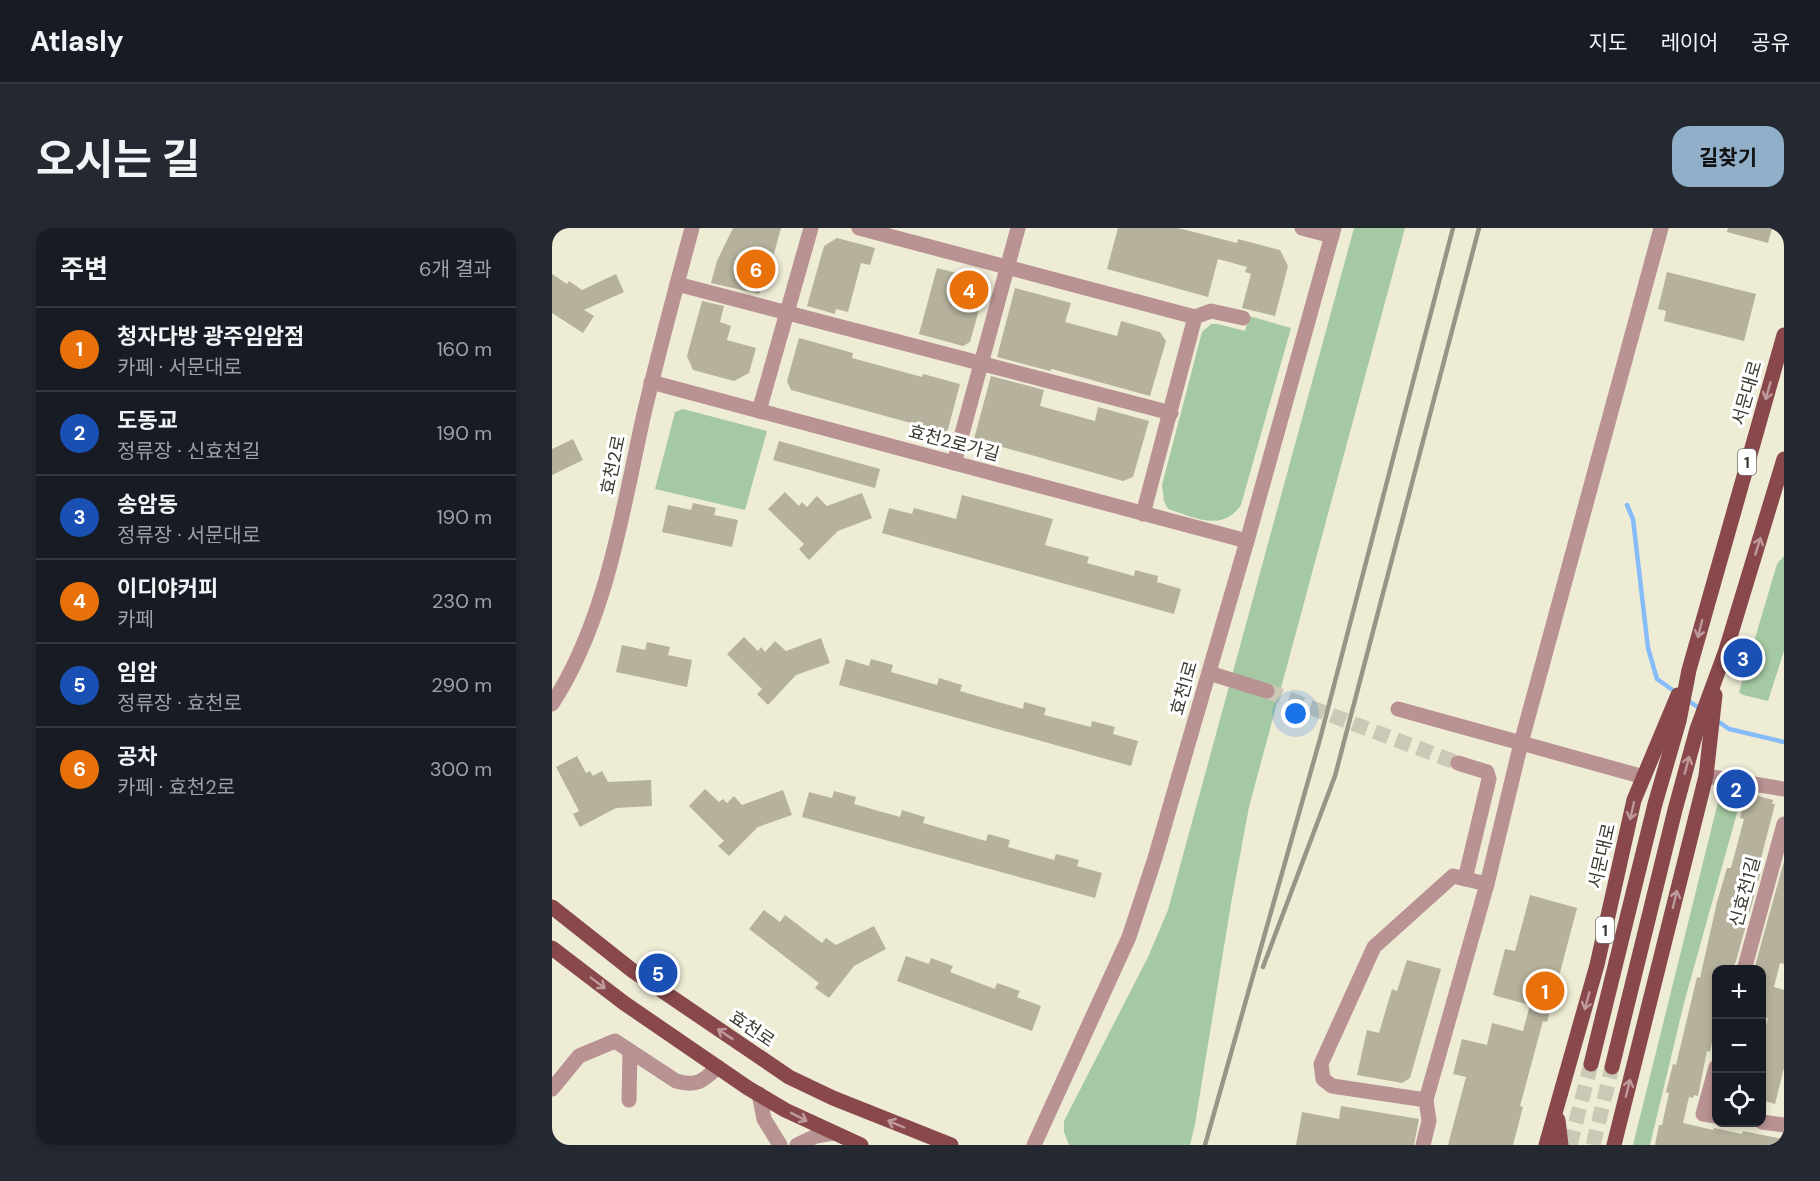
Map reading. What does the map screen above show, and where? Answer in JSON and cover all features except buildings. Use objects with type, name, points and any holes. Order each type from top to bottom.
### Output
[{"type":"main road","name":"서문대로","points":[[1546,1145],[1597,965],[1634,801],[1673,719],[1689,670],[1784,335]]},
{"type":"main road","name":"1","points":[[1705,728],[1717,677],[1784,459]]},
{"type":"main road","points":[[1591,1064],[1655,804],[1673,719]]},
{"type":"main road","points":[[1614,1145],[1706,776],[1705,728]]},
{"type":"main road","points":[[1612,1067],[1675,810],[1705,728]]},
{"type":"main road","name":"효천로","points":[[552,907],[633,971],[789,1077],[833,1098],[951,1145]]},
{"type":"main road","points":[[552,948],[624,1003],[759,1094],[785,1110],[861,1145]]},
{"type":"main road","points":[[1558,1102],[1558,1137],[1561,1145]]},
{"type":"main road","points":[[1607,1145],[1618,1129]]},
{"type":"street","name":"효천2로","points":[[552,704],[579,651],[612,559],[651,382],[692,228]]},
{"type":"street","points":[[759,411],[811,228]]},
{"type":"street","points":[[859,228],[1196,317],[1212,311],[1243,318]]},
{"type":"street","points":[[954,463],[1018,228]]},
{"type":"street","points":[[1302,228],[1333,232]]},
{"type":"street","points":[[1422,1145],[1429,1121],[1426,1100],[1487,884],[1521,743],[1661,228]]},
{"type":"street","name":"효천1로","points":[[1034,1145],[1129,937],[1155,858],[1333,232]]},
{"type":"street","points":[[677,284],[1171,413]]},
{"type":"street","points":[[1143,513],[1196,317]]},
{"type":"street","name":"효천2로가길","points":[[651,382],[1247,541]]},
{"type":"street","points":[[1209,673],[1268,691]]},
{"type":"street","points":[[1398,709],[1644,777]]},
{"type":"street","points":[[1458,763],[1487,772],[1489,779],[1466,879]]},
{"type":"street","points":[[1706,776],[1784,789]]},
{"type":"street","name":"신효천1길","points":[[1744,965],[1783,834]]},
{"type":"street","points":[[1426,1100],[1332,1086],[1323,1079],[1322,1064],[1374,947],[1453,876],[1487,884]]},
{"type":"street","points":[[552,1089],[579,1056],[615,1041],[676,1081],[687,1084],[696,1084],[718,1067]]},
{"type":"street","points":[[628,1100],[630,1051]]},
{"type":"street","points":[[1712,1081],[1703,1114],[1712,1115]]},
{"type":"street","points":[[759,1094],[764,1119],[780,1145]]},
{"type":"street","points":[[1766,1122],[1783,1123]]},
{"type":"street","points":[[797,1145],[816,1136],[833,1133]]},
{"type":"green space","points":[[1354,228],[1405,228],[1249,807],[1190,1145],[1069,1145],[1064,1132],[1064,1121],[1148,957],[1168,910]]},
{"type":"green space","points":[[1249,316],[1291,328],[1241,505],[1233,514],[1216,521],[1198,519],[1168,509],[1164,501],[1162,485],[1202,332],[1211,324],[1245,331]]},
{"type":"green space","points":[[683,409],[767,431],[745,510],[655,489],[675,412]]},
{"type":"green space","points":[[1784,556],[1784,651],[1768,701],[1739,692],[1777,564]]},
{"type":"green space","points":[[1728,792],[1742,795],[1684,1003],[1650,1145],[1633,1145],[1716,810],[1721,796]]},
{"type":"waterway","points":[[1627,505],[1633,519],[1648,648],[1657,679],[1677,693]]},
{"type":"waterway","points":[[1686,699],[1702,710]]},
{"type":"waterway","points":[[1716,720],[1729,729],[1784,742]]},
{"type":"tunnel","points":[[1267,691],[1458,763]]},
{"type":"tunnel","points":[[1570,1145],[1591,1064]]},
{"type":"tunnel","points":[[1593,1145],[1612,1067]]},
{"type":"railway","points":[[1205,1145],[1320,739],[1453,228]]},
{"type":"railway","points":[[1263,967],[1335,776],[1479,228]]},
{"type":"place","name":"공차","points":[[756,269]]},
{"type":"place","name":"이디야커피","points":[[969,290]]},
{"type":"place","name":"송암동","points":[[1743,658]]},
{"type":"place","name":"도동교","points":[[1736,789]]},
{"type":"place","name":"임암","points":[[658,973]]},
{"type":"place","name":"청자다방 광주임암점","points":[[1545,991]]}]
